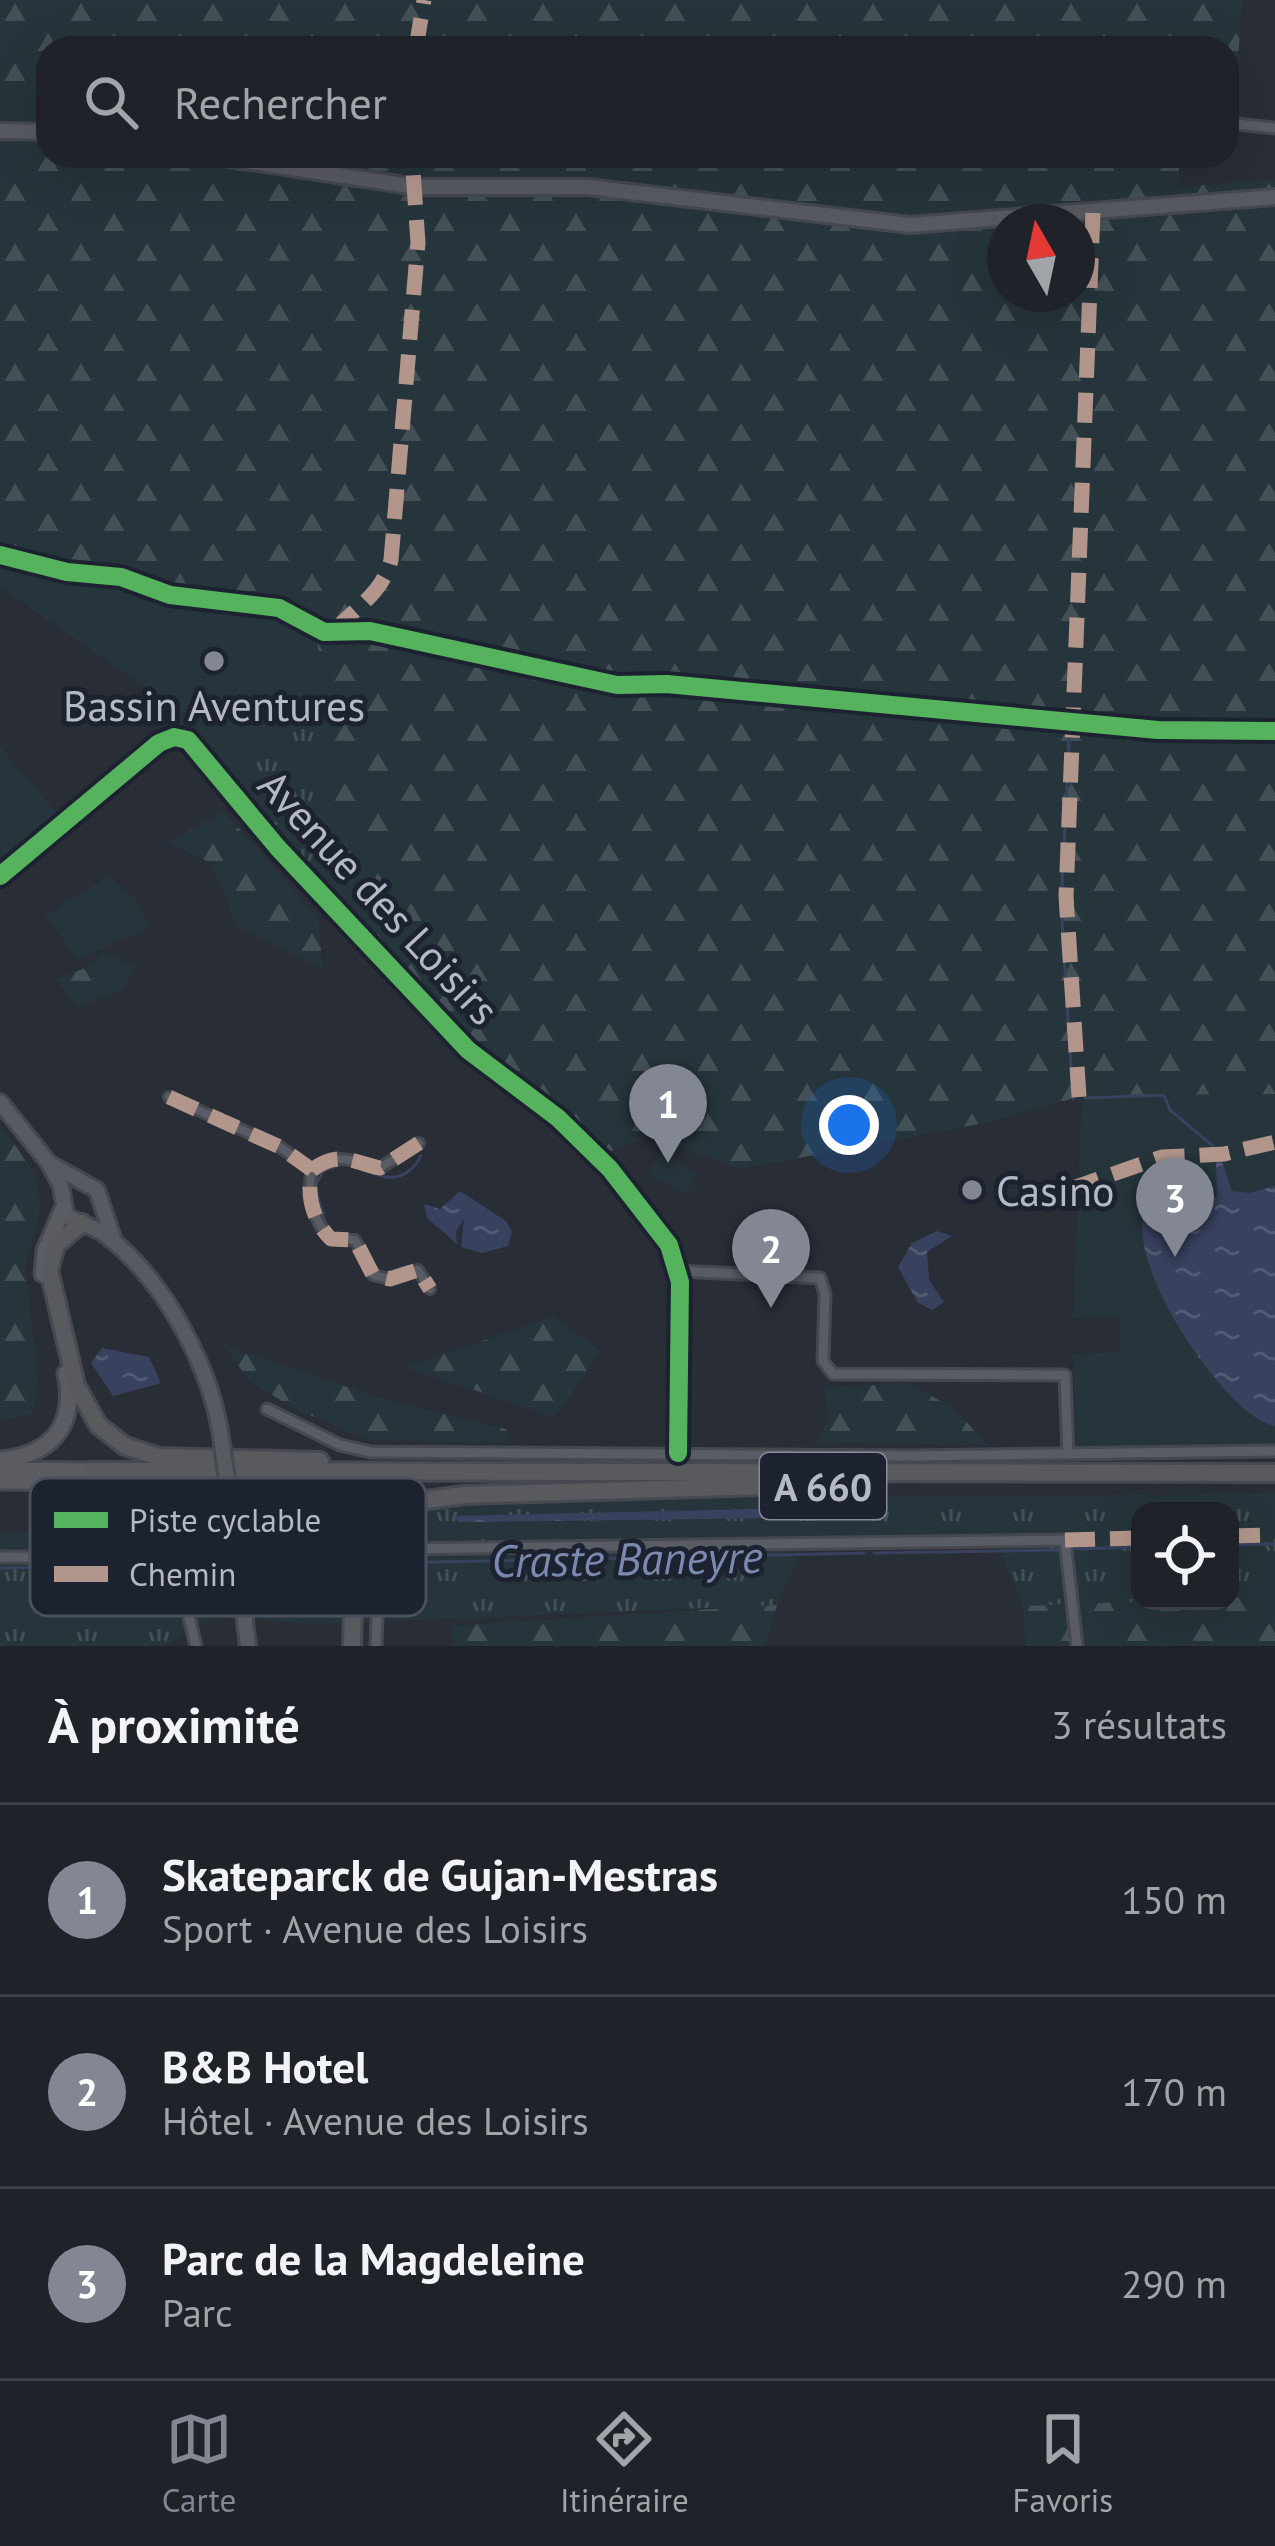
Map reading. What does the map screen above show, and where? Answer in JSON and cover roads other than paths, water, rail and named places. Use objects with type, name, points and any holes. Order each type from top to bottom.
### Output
[{"type":"highway","points":[[0,1465],[51,1444],[69,1412],[69,1386],[43,1271],[63,1204]]},
{"type":"highway","points":[[82,1223],[56,1245],[50,1280],[80,1395],[98,1425],[125,1446],[174,1459],[555,1474]]},
{"type":"highway","points":[[0,1465],[108,1478]]},
{"type":"highway","name":"A 660","points":[[88,1476],[1275,1474]]},
{"type":"highway","points":[[53,1478],[169,1478]]},
{"type":"highway","points":[[0,1481],[30,1479]]},
{"type":"highway","name":"A 660","points":[[426,1483],[1275,1485]]},
{"type":"highway","points":[[426,1500],[763,1486]]},
{"type":"highway","points":[[348,1616],[349,1646]]},
{"type":"highway","points":[[349,1646],[351,1616]]},
{"type":"main road","points":[[0,131],[36,132]]},
{"type":"main road","points":[[288,168],[417,188],[588,187],[910,225],[1275,197]]},
{"type":"main road","points":[[0,1102],[48,1162],[97,1190],[118,1246],[192,1347],[222,1444],[227,1478]]},
{"type":"main road","points":[[48,1162],[63,1204],[118,1246]]},
{"type":"main road","points":[[63,1204],[80,1184]]},
{"type":"main road","points":[[82,1223],[101,1208]]},
{"type":"main road","points":[[244,1616],[248,1646]]},
{"type":"street","points":[[1239,124],[1275,128]]},
{"type":"street","name":"Avenue des Loisirs","points":[[0,877],[160,743],[174,737],[188,740],[326,902],[468,1050],[558,1118],[610,1169],[663,1237],[680,1270]]},
{"type":"street","points":[[170,1096],[280,1147],[313,1171]]},
{"type":"street","points":[[313,1171],[340,1157],[380,1168],[419,1143]]},
{"type":"street","points":[[313,1171],[309,1193],[321,1229],[331,1239],[355,1240],[373,1275],[390,1279],[418,1270],[430,1289]]},
{"type":"street","points":[[678,1454],[680,1270],[820,1278],[825,1294],[823,1361],[833,1374],[1066,1375],[1068,1454]]},
{"type":"street","points":[[267,1408],[340,1445],[371,1452],[1275,1451]]},
{"type":"street","points":[[426,1549],[1065,1540],[1077,1646]]},
{"type":"street","points":[[0,1557],[30,1557]]},
{"type":"street","points":[[190,1616],[196,1646]]},
{"type":"street","points":[[376,1646],[377,1616]]},
{"type":"water","points":[[1221,1159],[1232,1191],[1250,1193],[1275,1186],[1275,1426],[1253,1415],[1201,1361],[1157,1286],[1145,1250],[1143,1220],[1153,1199],[1217,1197],[1216,1161]]},
{"type":"water","points":[[460,1191],[506,1221],[512,1232],[508,1246],[482,1253],[461,1247],[464,1219],[456,1231],[457,1244],[427,1218],[424,1204],[440,1209]]},
{"type":"water","points":[[937,1231],[952,1236],[927,1252],[929,1280],[944,1302],[933,1310],[918,1303],[898,1267],[912,1243]]},
{"type":"water","points":[[102,1348],[149,1357],[161,1383],[113,1396],[91,1363]]},
{"type":"water","points":[[797,1508],[789,1518],[459,1522],[452,1516]]},
{"type":"waterway","points":[[1068,748],[1070,726],[1061,904],[1073,1099]]},
{"type":"waterway","points":[[1085,1098],[1164,1095],[1170,1110],[1213,1146]]},
{"type":"waterway","points":[[354,1164],[391,1177],[407,1172],[421,1156]]},
{"type":"waterway","points":[[327,1229],[315,1187],[323,1171],[345,1163]]},
{"type":"waterway","points":[[339,1236],[353,1235],[363,1248]]},
{"type":"waterway","points":[[382,1274],[408,1266]]},
{"type":"waterway","name":"Craste Baneyre","points":[[1239,1545],[1275,1544]]},
{"type":"waterway","name":"Craste Baneyre","points":[[1072,1549],[1131,1547]]},
{"type":"waterway","name":"Craste Baneyre","points":[[874,1553],[1062,1550]]},
{"type":"waterway","name":"Craste Baneyre","points":[[426,1562],[864,1553]]},
{"type":"waterway","name":"Craste Baneyre","points":[[0,1568],[30,1568]]},
{"type":"place","name":"Bassin Aventures","points":[[214,661]]},
{"type":"place","name":"Skateparck de Gujan-Mestras","points":[[668,1163]]},
{"type":"place","name":"Casino","points":[[972,1190]]},
{"type":"place","name":"Parc de la Magdeleine","points":[[1175,1257]]},
{"type":"place","name":"B&B Hotel","points":[[771,1308]]}]
